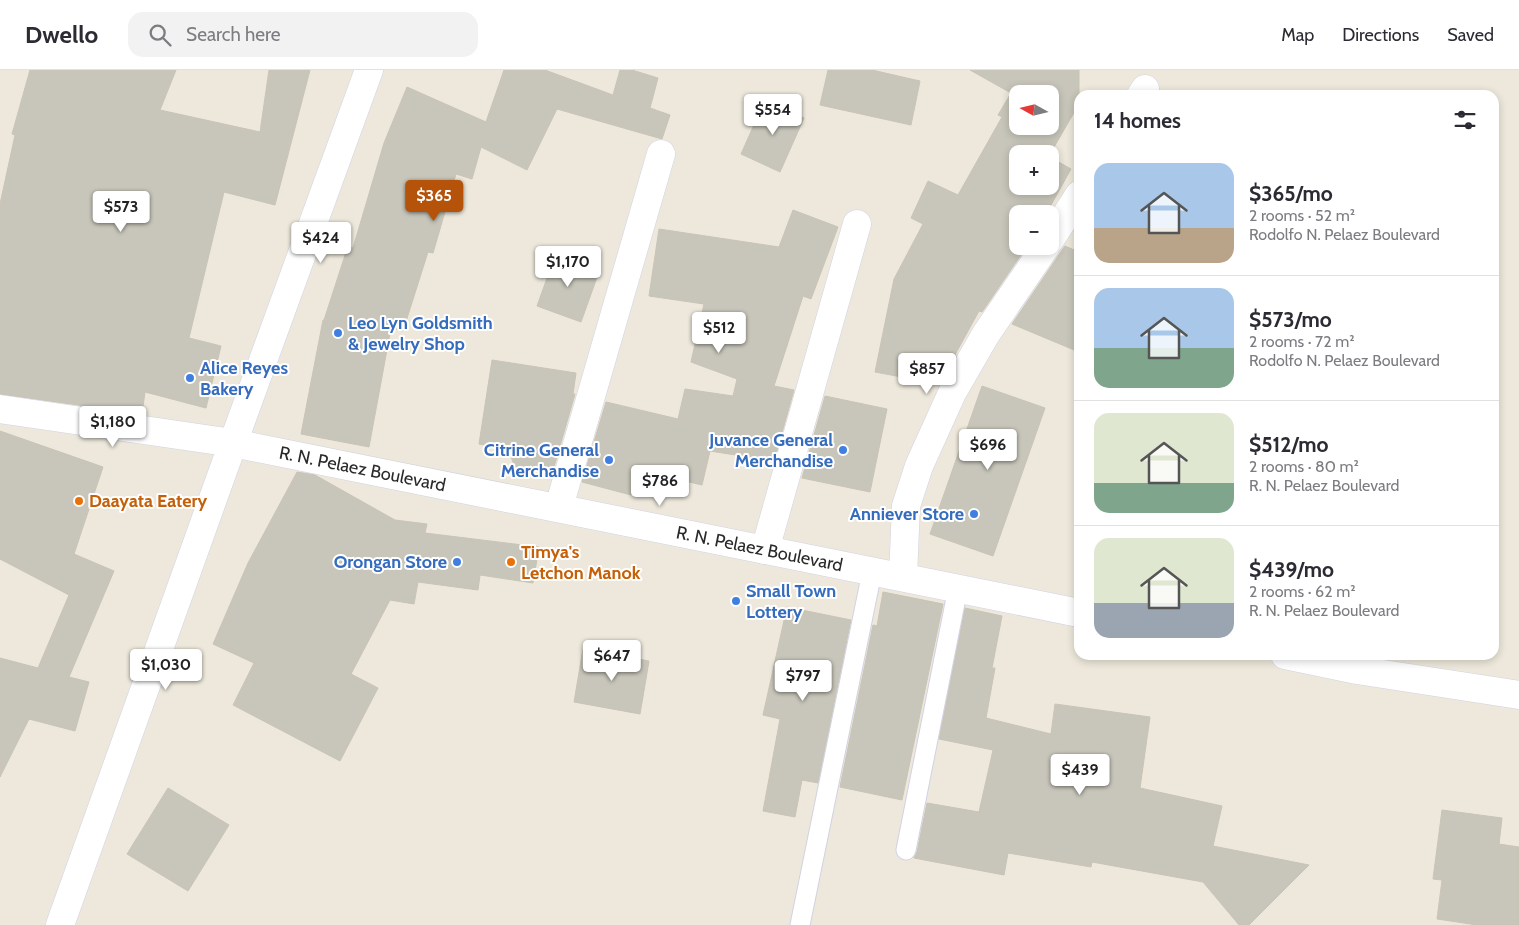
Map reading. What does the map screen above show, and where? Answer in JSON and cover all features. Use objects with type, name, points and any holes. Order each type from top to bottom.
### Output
[{"type":"street","points":[[60,925],[369,70]]},
{"type":"street","points":[[559,507],[661,154]]},
{"type":"street","points":[[1059,226],[1074,203]]},
{"type":"street","points":[[765,550],[857,224]]},
{"type":"street","points":[[903,577],[906,506],[918,466],[961,376],[986,334],[1040,255]]},
{"type":"street","name":"R. N. Pelaez Boulevard","points":[[0,409],[233,443],[1074,612]]},
{"type":"street","points":[[1309,660],[1357,670],[1519,695]]},
{"type":"lane","points":[[800,925],[872,572]]},
{"type":"lane","points":[[906,850],[958,588]]},
{"type":"building","points":[[30,70],[176,70],[160,110],[260,132],[269,70],[310,70],[275,205],[224,192],[189,338],[221,346],[206,408],[145,392],[142,414],[0,394],[0,204],[15,135],[12,134]]},
{"type":"building","points":[[504,70],[545,70],[613,95],[620,70],[632,70],[658,78],[650,108],[670,115],[662,139],[557,109],[527,170],[481,147],[472,179],[456,174],[433,253],[428,252],[403,331],[391,328],[369,447],[301,434],[323,320],[348,246],[353,248],[384,143],[407,87],[486,122]]},
{"type":"building","points":[[828,70],[872,70],[920,81],[911,125],[820,105]]},
{"type":"building","points":[[970,70],[1079,70],[1079,90],[1074,90],[1074,113],[1055,145],[1009,145],[1009,195],[1057,195],[1051,205],[1009,205],[1009,255],[1021,255],[982,312],[979,311],[939,384],[875,372],[894,279],[923,224],[911,218],[928,181],[958,195],[1002,117],[998,115],[1009,96],[1009,135],[1059,135],[1059,85],[1009,85],[1009,92]]},
{"type":"building","points":[[765,100],[804,118],[780,172],[741,154]]},
{"type":"building","points":[[1059,162],[1071,169],[1059,191]]},
{"type":"building","points":[[793,210],[838,227],[811,299],[803,296],[774,386],[794,390],[774,461],[710,451],[702,485],[638,470],[631,495],[582,482],[606,402],[678,419],[685,389],[733,396],[737,379],[691,362],[704,304],[649,296],[659,229],[779,247]]},
{"type":"building","points":[[1065,246],[1074,250],[1074,350],[1012,324]]},
{"type":"building","points":[[556,253],[600,269],[581,322],[537,306]]},
{"type":"building","points":[[492,360],[576,373],[573,394],[575,394],[552,474],[515,467],[508,449],[479,444]]},
{"type":"building","points":[[982,386],[1045,408],[993,556],[930,534]]},
{"type":"building","points":[[825,396],[887,409],[870,492],[802,478]]},
{"type":"building","points":[[0,431],[103,467],[74,554],[114,571],[69,677],[89,682],[75,731],[29,719],[0,777],[0,658],[38,668],[69,595],[0,559]]},
{"type":"building","points":[[297,472],[315,475],[395,520],[427,524],[425,533],[539,547],[533,583],[480,575],[478,590],[418,582],[414,604],[390,600],[351,674],[378,688],[340,761],[233,705],[254,663],[213,644],[248,563]]},
{"type":"building","points":[[883,592],[943,604],[902,800],[840,787],[873,625],[877,626]]},
{"type":"building","points":[[787,607],[851,620],[818,783],[802,780],[795,817],[763,811],[780,719],[763,715]]},
{"type":"building","points":[[965,608],[1002,616],[992,668],[995,668],[986,718],[1051,734],[1055,704],[1150,717],[1140,788],[1222,806],[1213,846],[1309,865],[1249,925],[1239,925],[1203,882],[1092,862],[1091,867],[1008,853],[1004,875],[914,858],[917,852],[927,803],[979,812],[993,750],[939,739]]},
{"type":"building","points":[[583,649],[649,661],[640,714],[574,702]]},
{"type":"building","points":[[168,788],[229,825],[188,891],[127,854]]},
{"type":"building","points":[[1442,810],[1502,818],[1499,844],[1519,847],[1519,925],[1477,925],[1437,919],[1442,880],[1433,879]]},
{"type":"place","name":"Leo Lyn Goldsmith & Jewelry Shop","points":[[338,333]]},
{"type":"place","name":"Alice Reyes Bakery","points":[[190,378]]},
{"type":"place","name":"Juvance General Merchandise","points":[[843,450]]},
{"type":"place","name":"Citrine General Merchandise","points":[[609,460]]},
{"type":"place","name":"Daayata Eatery","points":[[79,501]]},
{"type":"place","name":"Anniever Store","points":[[974,514]]},
{"type":"place","name":"Orongan Store","points":[[457,562]]},
{"type":"place","name":"Timya's Letchon Manok","points":[[511,562]]},
{"type":"place","name":"Small Town Lottery","points":[[736,601]]}]
